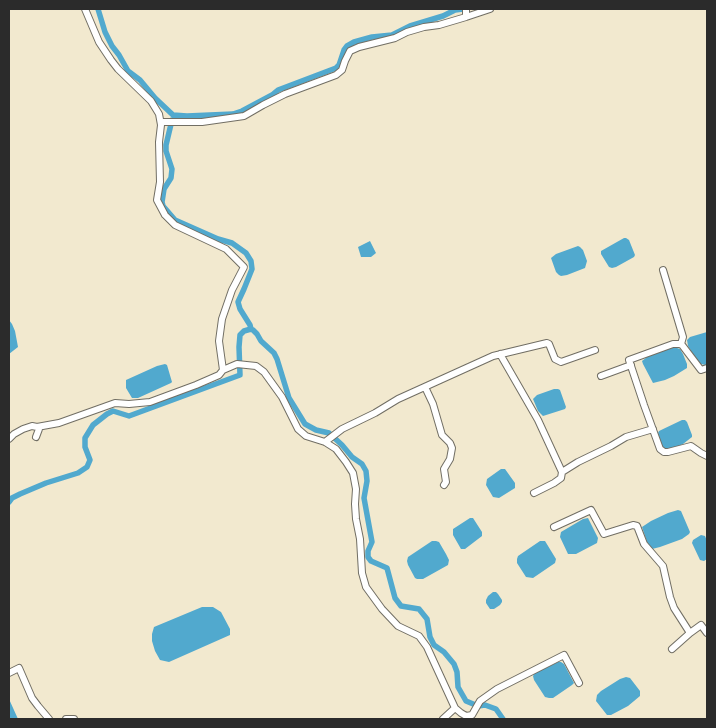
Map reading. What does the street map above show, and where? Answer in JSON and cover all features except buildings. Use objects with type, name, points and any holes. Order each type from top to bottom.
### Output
[{"type":"street","points":[[85,9],[99,42],[110,60],[152,101],[159,114],[161,122],[159,142],[160,182],[157,200],[165,215],[175,225],[226,249],[244,267],[232,290],[222,319],[219,341],[223,370]]},
{"type":"street","points":[[466,9],[466,17]]},
{"type":"street","points":[[161,122],[202,122],[244,116],[285,94],[336,75],[342,70],[350,52],[359,47],[490,9]]},
{"type":"street","points":[[663,270],[683,337],[681,344]]},
{"type":"street","points":[[325,442],[342,429],[398,399],[481,360],[547,343],[555,359],[561,362],[595,350]]},
{"type":"street","points":[[681,344],[673,344],[630,360],[631,365],[660,449],[668,452],[691,446],[707,456]]},
{"type":"street","points":[[681,344],[701,370],[707,368]]},
{"type":"street","points":[[500,354],[538,420],[562,472],[561,478],[534,493]]},
{"type":"street","points":[[9,438],[23,429],[32,426],[37,427],[59,423],[115,403],[150,402],[196,386],[219,376],[223,370],[240,364],[256,366],[264,372],[282,397],[298,429],[306,436],[325,442],[336,449],[353,473],[356,489],[356,519],[360,539],[362,573],[366,587],[382,609],[398,626],[420,636],[455,708],[466,716],[472,715],[480,701],[497,689],[564,655],[579,683]]},
{"type":"street","points":[[601,376],[631,365]]},
{"type":"street","points":[[425,386],[433,404],[442,435],[452,448],[450,459],[444,469],[446,482],[444,485]]},
{"type":"street","points":[[36,437],[39,429],[37,427]]},
{"type":"street","points":[[562,472],[626,437],[653,429]]},
{"type":"street","points":[[554,527],[591,510],[604,534],[633,525],[637,526],[644,544],[663,566],[674,608],[690,634]]},
{"type":"street","points":[[672,649],[702,625],[707,633]]},
{"type":"street","points":[[9,673],[19,668],[32,698],[49,719]]},
{"type":"street","points":[[446,718],[455,708]]},
{"type":"street","points":[[66,719],[74,719]]},
{"type":"water","points":[[624,238],[629,240],[635,255],[634,257],[616,267],[609,267],[601,251]]},
{"type":"water","points":[[370,241],[376,253],[371,257],[361,257],[358,247]]},
{"type":"water","points":[[578,246],[583,250],[587,261],[585,268],[567,275],[559,275],[551,258],[556,254]]},
{"type":"water","points":[[9,320],[15,331],[18,347],[9,354]]},
{"type":"water","points":[[707,332],[707,364],[705,365],[696,359],[688,346],[687,340],[690,337]]},
{"type":"water","points":[[674,347],[680,349],[687,368],[665,380],[653,383],[642,361],[647,357]]},
{"type":"water","points":[[165,364],[167,365],[172,382],[138,398],[132,398],[126,388],[126,380]]},
{"type":"water","points":[[554,389],[560,390],[566,407],[543,416],[538,411],[533,399],[537,395]]},
{"type":"water","points":[[682,420],[687,422],[692,437],[683,444],[667,451],[662,447],[658,433]]},
{"type":"water","points":[[501,469],[505,469],[515,483],[515,488],[499,498],[493,497],[486,485],[487,479]]},
{"type":"water","points":[[678,510],[681,511],[690,532],[689,534],[682,539],[652,549],[647,542],[642,527],[651,521]]},
{"type":"water","points":[[473,518],[482,532],[482,536],[465,549],[461,549],[453,535],[453,529]]},
{"type":"water","points":[[588,518],[598,538],[597,543],[576,554],[568,554],[560,537],[561,532]]},
{"type":"water","points":[[701,535],[705,536],[707,541],[707,559],[704,561],[700,560],[692,543],[693,540]]},
{"type":"water","points":[[432,541],[439,542],[449,560],[448,565],[423,579],[417,579],[408,565],[408,557]]},
{"type":"water","points":[[540,541],[545,541],[556,559],[555,563],[533,578],[526,577],[517,563],[518,556]]},
{"type":"water","points":[[493,592],[498,594],[502,602],[494,609],[490,609],[486,600]]},
{"type":"water","points":[[202,607],[213,607],[221,612],[230,629],[230,635],[169,662],[160,660],[152,641],[154,627]]},
{"type":"water","points":[[558,662],[564,664],[574,683],[553,698],[545,697],[533,676],[535,673]]},
{"type":"water","points":[[626,677],[630,678],[640,691],[640,696],[628,706],[611,715],[607,715],[596,701],[597,695]]},
{"type":"water","points":[[9,699],[18,719],[9,719]]},
{"type":"waterway","points":[[98,9],[105,32],[128,71],[140,80],[173,115],[187,116],[233,114],[242,111],[278,90],[336,68],[339,65],[344,50],[354,42],[372,37],[392,35],[410,26],[463,9]]},
{"type":"waterway","points":[[172,120],[166,145],[172,169],[171,178],[164,189],[163,206],[175,220],[218,239],[232,243],[246,253],[251,261],[252,269],[238,302],[251,329]]},
{"type":"waterway","points":[[9,502],[20,494],[78,473],[87,467],[90,460],[85,447],[85,438],[93,425],[107,414],[113,411],[129,416],[240,375],[240,335],[244,331],[251,329],[274,353],[289,398],[305,424],[316,430],[329,433],[352,457],[362,464],[366,471],[367,481],[364,498],[372,542],[368,551],[368,557],[371,561],[387,568],[395,598],[401,606],[419,609],[427,619],[430,637],[434,645],[444,652],[454,664],[457,672],[458,687],[466,701],[478,706],[485,705],[496,709],[503,719]]}]
